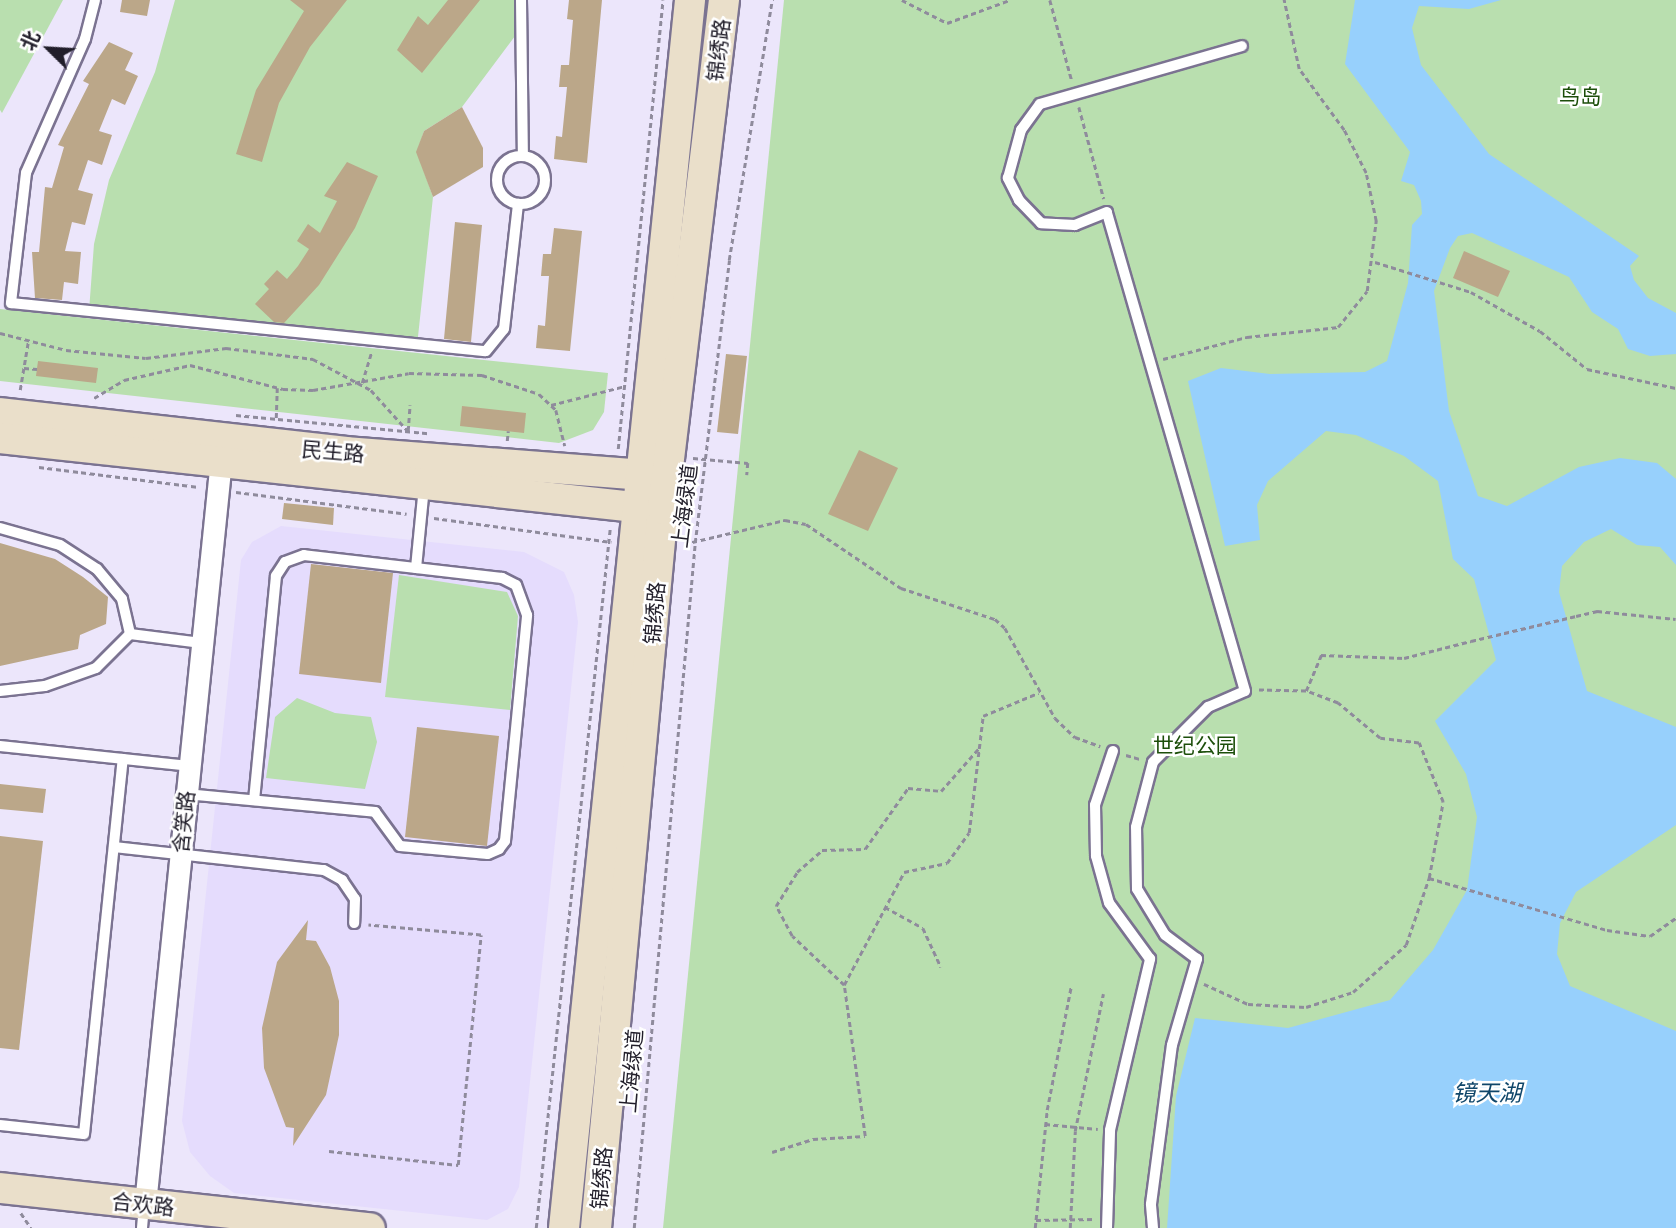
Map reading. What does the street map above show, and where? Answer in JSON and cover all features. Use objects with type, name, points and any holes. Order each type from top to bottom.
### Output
[{"type":"main road","name":"锦绣路","points":[[654,462],[690,0]]},
{"type":"main road","name":"锦绣路","points":[[564,1228],[620,543],[654,462],[724,0]]},
{"type":"main road","name":"民生路","points":[[5,401],[222,452],[424,486],[637,507]]},
{"type":"main road","name":"民生路","points":[[0,438],[222,452],[654,462]]},
{"type":"main road","name":"锦绣路","points":[[596,1228],[667,545],[637,507]]},
{"type":"main road","name":"合欢路","points":[[0,1188],[143,1216],[356,1227]]},
{"type":"street","name":"含笑路","points":[[143,1216],[222,452]]},
{"type":"lane","points":[[95,0],[85,39],[26,173],[11,303],[486,351],[498,341],[504,329],[518,205]]},
{"type":"lane","points":[[521,0],[523,156]]},
{"type":"lane","points":[[1153,1228],[1151,1204],[1172,1045],[1197,959],[1165,935],[1137,889],[1136,827],[1153,762],[1208,707],[1245,691],[1148,363],[1107,212],[1075,225],[1041,223],[1019,200],[1008,178],[1021,130],[1040,104],[1242,46]]},
{"type":"lane","points":[[523,156],[541,166],[546,180],[534,201],[518,205],[499,190],[498,173],[507,160],[523,156]]},
{"type":"lane","points":[[416,568],[424,486]]},
{"type":"lane","points":[[0,528],[60,545],[97,569],[122,599],[130,634]]},
{"type":"lane","points":[[186,794],[375,812],[400,846],[488,854],[499,849],[525,643],[524,597],[502,578],[304,555],[285,562],[276,576],[254,800]]},
{"type":"lane","points":[[130,634],[201,643]]},
{"type":"lane","points":[[0,691],[46,686],[96,668],[130,634]]},
{"type":"lane","points":[[0,746],[189,766]]},
{"type":"lane","points":[[1107,1223],[1110,1130],[1150,959],[1110,903],[1096,856],[1095,804],[1113,751]]},
{"type":"lane","points":[[0,1125],[85,1134],[124,759]]},
{"type":"lane","points":[[114,847],[324,870],[342,880],[355,899],[354,923]]},
{"type":"path","points":[[654,462],[625,386],[663,0]]},
{"type":"path","name":"上海绿道","points":[[634,1228],[695,543],[729,260],[772,0]]},
{"type":"path","points":[[902,0],[947,23],[1010,0]]},
{"type":"path","points":[[1148,363],[1247,337],[1338,327],[1367,291],[1375,262],[1376,221],[1366,173],[1344,130],[1299,69],[1284,0]]},
{"type":"path","points":[[1375,262],[1471,292],[1540,331],[1587,369],[1676,388]]},
{"type":"path","points":[[0,333],[28,341],[146,358],[226,348],[275,351],[313,359],[362,383],[408,431]]},
{"type":"path","points":[[5,401],[20,390],[28,341]]},
{"type":"path","points":[[362,383],[372,341]]},
{"type":"path","points":[[94,398],[124,380],[190,365],[278,388],[362,383],[409,373],[482,375],[539,394],[551,405],[564,426],[565,447]]},
{"type":"path","points":[[24,368],[37,369]]},
{"type":"path","points":[[551,405],[625,386]]},
{"type":"path","points":[[276,418],[278,388]]},
{"type":"path","points":[[20,390],[33,392]]},
{"type":"path","points":[[81,397],[107,400]]},
{"type":"path","points":[[408,431],[410,405]]},
{"type":"path","points":[[222,452],[276,418],[432,434]]},
{"type":"path","points":[[507,441],[508,431]]},
{"type":"path","points":[[495,440],[519,442]]},
{"type":"path","points":[[554,446],[579,448]]},
{"type":"path","points":[[605,451],[654,462],[705,459],[748,463],[747,475]]},
{"type":"path","points":[[27,466],[222,452],[421,516],[620,543]]},
{"type":"path","points":[[536,1228],[620,543],[637,507]]},
{"type":"path","points":[[667,545],[695,543],[785,520],[806,524],[901,588],[995,619],[1011,638],[1038,693],[1075,737],[1153,762]]},
{"type":"path","points":[[1306,691],[1321,655],[1404,657],[1597,611],[1676,619]]},
{"type":"path","points":[[1191,978],[1248,1004],[1306,1007],[1353,992],[1406,945],[1429,878],[1443,802],[1419,743],[1380,738],[1338,703],[1306,691],[1245,691]]},
{"type":"path","points":[[772,1152],[813,1139],[865,1136],[844,985],[904,872],[947,863],[969,832],[983,716],[1038,693]]},
{"type":"path","points":[[844,985],[792,936],[776,906],[797,872],[822,850],[865,849],[908,788],[940,791],[979,748]]},
{"type":"path","points":[[1429,878],[1608,930],[1650,936],[1676,918]]},
{"type":"path","points":[[885,907],[923,928],[941,967]]},
{"type":"path","points":[[329,1151],[458,1165],[481,935],[354,923]]},
{"type":"path","points":[[1035,1228],[1045,1124],[1071,986]]},
{"type":"path","points":[[1070,1228],[1076,1127],[1102,994]]},
{"type":"path","points":[[1045,1124],[1110,1130]]},
{"type":"path","points":[[1036,1220],[1070,1219],[1107,1223]]},
{"type":"shaded area","points":[[281,526],[524,552],[564,572],[574,595],[578,622],[519,1187],[508,1209],[487,1220],[234,1193],[210,1176],[190,1152],[182,1121],[241,560],[252,542]]},
{"type":"green space","points":[[0,0],[63,0],[2,113],[0,110]]},
{"type":"green space","points":[[175,0],[521,0],[518,32],[462,107],[424,131],[417,152],[433,197],[417,346],[89,311],[94,244],[109,180],[155,72]]},
{"type":"green space","name":"世纪公园","points":[[784,0],[1676,0],[1676,1228],[663,1228]]},
{"type":"green space","points":[[0,309],[608,373],[604,412],[593,430],[559,443],[0,381]]},
{"type":"green space","points":[[399,575],[507,592],[518,616],[510,710],[385,697]]},
{"type":"green space","points":[[297,698],[335,713],[371,717],[377,742],[365,789],[266,778],[275,717]]},
{"type":"water","name":"镜天湖","points":[[1355,0],[1501,0],[1469,9],[1419,6],[1412,28],[1421,65],[1489,154],[1639,256],[1630,266],[1634,280],[1648,298],[1676,313],[1676,354],[1650,356],[1628,349],[1618,329],[1592,312],[1569,277],[1472,233],[1458,236],[1450,248],[1434,291],[1449,411],[1478,496],[1507,506],[1579,467],[1620,458],[1657,463],[1676,479],[1676,565],[1660,547],[1637,545],[1611,529],[1584,542],[1562,566],[1559,592],[1587,691],[1676,727],[1676,825],[1576,892],[1560,923],[1557,954],[1570,986],[1676,1031],[1676,1228],[1167,1228],[1176,1096],[1195,1018],[1288,1028],[1390,1000],[1433,950],[1467,890],[1477,817],[1466,774],[1435,721],[1496,660],[1474,579],[1453,559],[1438,481],[1404,456],[1356,435],[1326,431],[1268,481],[1257,505],[1260,540],[1225,546],[1188,381],[1221,368],[1270,374],[1365,372],[1387,361],[1408,283],[1412,225],[1422,214],[1421,201],[1414,185],[1401,181],[1410,152],[1345,64]]},
{"type":"building","points":[[122,0],[150,0],[147,16],[120,12]]},
{"type":"building","points":[[290,0],[347,0],[310,47],[279,103],[262,162],[236,154],[256,90],[304,11]]},
{"type":"building","points":[[448,0],[480,0],[422,73],[397,50],[418,16],[428,25]]},
{"type":"building","points":[[569,0],[602,0],[587,163],[554,159],[556,136],[562,137],[567,87],[559,87],[561,65],[569,65],[573,20],[567,19]]},
{"type":"building","points":[[109,42],[133,53],[125,70],[138,76],[125,105],[112,99],[99,131],[112,135],[102,165],[88,160],[78,190],[93,194],[85,225],[72,222],[65,251],[81,252],[78,284],[64,282],[62,300],[35,298],[32,252],[39,252],[45,187],[52,188],[64,147],[58,145],[89,84],[83,81]]},
{"type":"building","points":[[462,107],[483,148],[483,167],[433,197],[416,152],[424,131]]},
{"type":"building","points":[[347,162],[378,176],[355,228],[319,285],[284,323],[274,322],[255,304],[269,289],[264,284],[277,270],[287,279],[298,266],[309,249],[297,241],[308,224],[320,233],[337,201],[324,196]]},
{"type":"building","points":[[455,222],[482,225],[471,342],[444,339]]},
{"type":"building","points":[[554,228],[582,231],[570,351],[536,348],[538,325],[545,326],[549,276],[541,276],[543,254],[551,254]]},
{"type":"building","points":[[1464,251],[1510,271],[1498,297],[1453,278]]},
{"type":"building","points":[[726,354],[747,356],[738,434],[717,432]]},
{"type":"building","points":[[38,361],[98,368],[96,383],[36,376]]},
{"type":"building","points":[[462,406],[526,413],[524,433],[460,426]]},
{"type":"building","points":[[859,450],[898,468],[868,531],[828,514]]},
{"type":"building","points":[[284,503],[334,508],[333,525],[282,519]]},
{"type":"building","points":[[0,543],[55,559],[83,577],[108,597],[106,624],[80,635],[78,649],[0,666]]},
{"type":"building","points":[[311,564],[393,573],[381,683],[299,674]]},
{"type":"building","points":[[417,727],[499,736],[487,846],[405,837]]},
{"type":"building","points":[[0,784],[46,789],[43,813],[0,809]]},
{"type":"building","points":[[0,836],[43,841],[19,1050],[0,1048]]},
{"type":"building","points":[[308,920],[306,940],[316,941],[330,967],[339,1001],[339,1035],[326,1095],[293,1146],[294,1128],[286,1127],[264,1068],[262,1028],[277,962]]},
{"type":"park label","name":"鸟岛","points":[[1580,96]]}]
